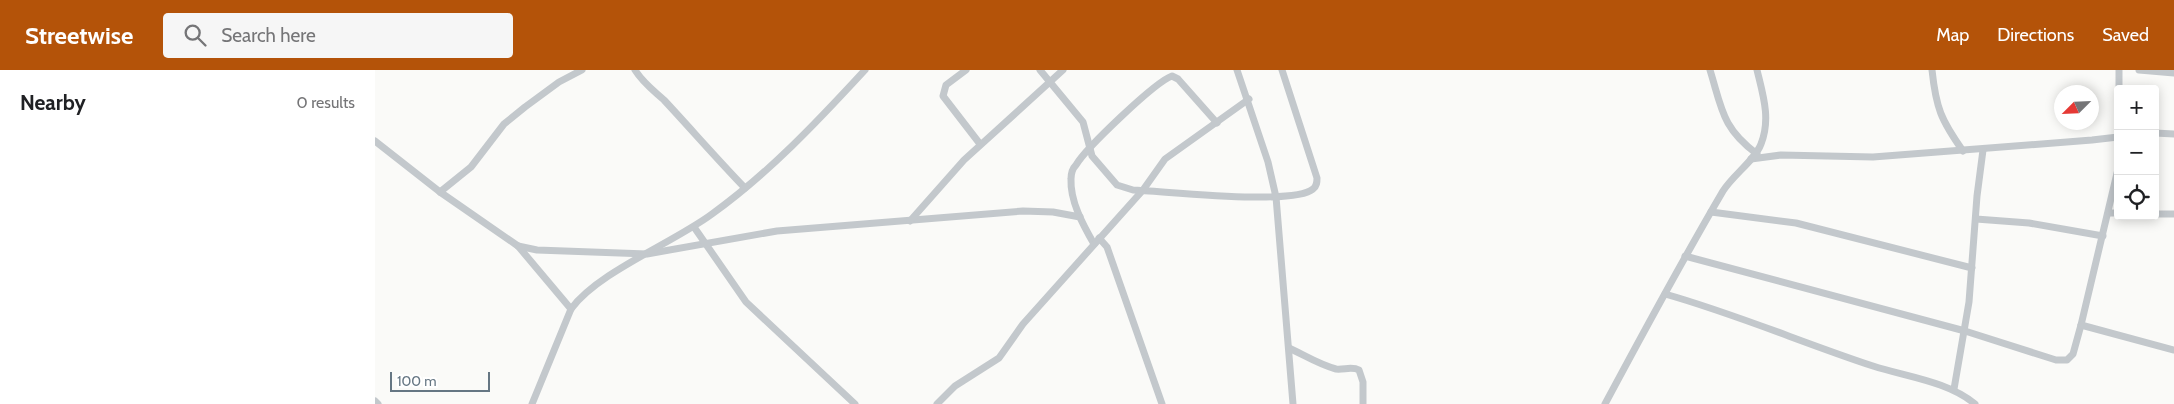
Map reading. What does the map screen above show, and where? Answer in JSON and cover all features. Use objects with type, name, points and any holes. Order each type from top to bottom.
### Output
[{"type":"street","points":[[439,192],[471,168],[505,124],[559,82],[582,70]]},
{"type":"street","points":[[635,70],[649,90],[662,98],[705,148],[745,188]]},
{"type":"street","points":[[532,404],[571,309],[587,291],[694,227],[745,188],[827,112],[865,70]]},
{"type":"street","points":[[966,70],[946,85],[943,96],[980,144]]},
{"type":"street","points":[[1040,70],[1083,122],[1087,130],[1089,150],[1101,168],[1117,185],[1133,190],[1276,197],[1312,190],[1317,184],[1317,178],[1283,70]]},
{"type":"street","points":[[911,221],[942,182],[980,144],[1009,121],[1063,70]]},
{"type":"street","points":[[1237,70],[1249,99],[1276,197],[1293,404]]},
{"type":"street","points":[[1710,70],[1726,122],[1733,134],[1754,156],[1873,157],[1983,150],[2118,137],[2118,130]]},
{"type":"street","points":[[1605,404],[1711,212],[1736,174],[1754,156],[1761,145],[1767,117],[1757,70]]},
{"type":"street","points":[[1932,70],[1935,99],[1939,114],[1963,151]]},
{"type":"street","points":[[2119,70],[2119,85]]},
{"type":"street","points":[[2139,70],[2174,73]]},
{"type":"street","points":[[1162,404],[1107,247],[1097,241],[1080,217],[1075,203],[1071,178],[1074,166],[1089,150],[1144,97],[1172,76],[1178,79],[1217,123]]},
{"type":"street","points":[[937,404],[955,386],[999,358],[1023,324],[1143,190],[1165,159],[1249,99]]},
{"type":"street","points":[[2159,133],[2174,134]]},
{"type":"street","points":[[375,141],[439,192],[518,246],[571,309]]},
{"type":"street","points":[[1953,389],[1965,330],[1983,150]]},
{"type":"street","points":[[1685,256],[1965,330],[2023,350],[2067,360],[2073,354],[2081,325],[2117,175]]},
{"type":"street","points":[[518,246],[537,250],[647,254],[777,231],[1023,211],[1053,212],[1080,217]]},
{"type":"street","points":[[1711,212],[1796,223],[1972,268]]},
{"type":"street","points":[[2109,213],[2114,213]]},
{"type":"street","points":[[2159,214],[2174,214]]},
{"type":"street","points":[[1976,219],[2029,223],[2103,236]]},
{"type":"street","points":[[694,227],[751,307],[855,404]]},
{"type":"street","points":[[1665,294],[1704,305],[1873,366],[1953,389],[1975,404]]},
{"type":"street","points":[[2081,325],[2174,350]]},
{"type":"street","points":[[1289,348],[1336,368],[1357,368],[1363,382],[1363,404]]},
{"type":"street","points":[[375,401],[378,404]]}]
